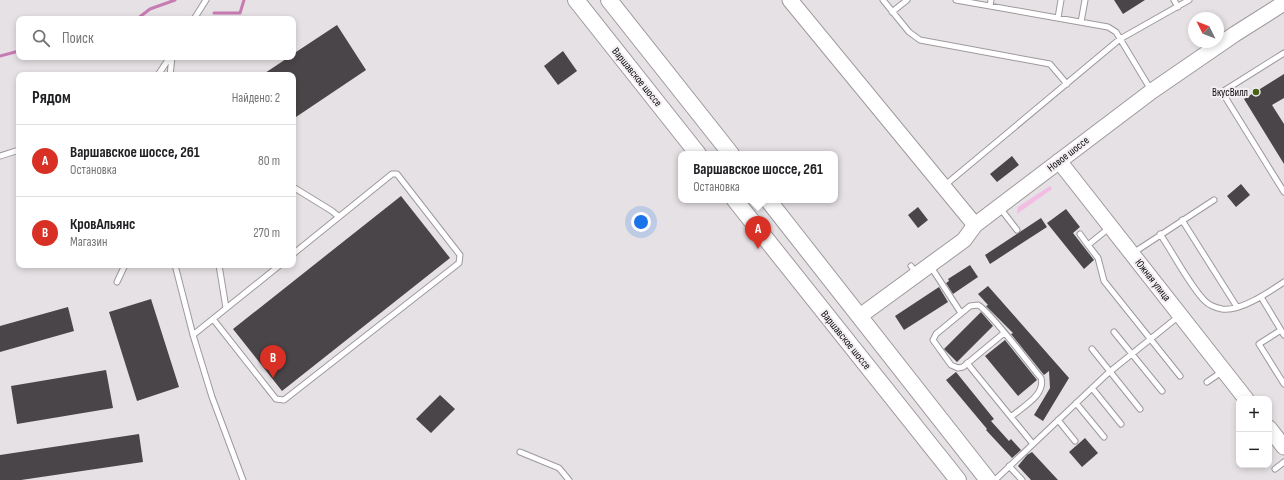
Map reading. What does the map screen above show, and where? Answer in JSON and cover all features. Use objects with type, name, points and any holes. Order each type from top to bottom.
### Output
[{"type":"main road","name":"Варшавское шоссе","points":[[576,0],[696,151]]},
{"type":"main road","points":[[609,0],[729,151]]},
{"type":"main road","name":"Варшавское шоссе","points":[[737,203],[958,480]]},
{"type":"main road","points":[[770,203],[988,480]]},
{"type":"street","points":[[790,0],[975,225]]},
{"type":"street","name":"Новое шоссе","points":[[860,316],[914,270],[930,266],[964,240],[975,225],[1152,91],[1235,34],[1284,3]]},
{"type":"street","name":"Южная улица","points":[[1059,161],[1244,396]]},
{"type":"street","points":[[1272,432],[1284,447]]},
{"type":"lane","points":[[196,16],[206,0]]},
{"type":"lane","points":[[883,0],[908,32],[920,40],[1050,64],[1067,84]]},
{"type":"lane","points":[[892,12],[906,0]]},
{"type":"lane","points":[[960,0],[1108,27],[1116,32],[1152,91]]},
{"type":"lane","points":[[990,6],[991,0]]},
{"type":"lane","points":[[1058,18],[1061,0]]},
{"type":"lane","points":[[1081,22],[1085,0]]},
{"type":"lane","points":[[1174,0],[1178,7]]},
{"type":"lane","points":[[943,186],[1120,39],[1140,26],[1189,0]]},
{"type":"lane","points":[[1284,53],[1222,92],[1284,192]]},
{"type":"lane","points":[[160,72],[169,60]]},
{"type":"lane","points":[[170,72],[171,60]]},
{"type":"lane","points":[[0,156],[16,151]]},
{"type":"lane","points":[[212,319],[276,398],[284,400],[459,263],[460,255],[397,174],[392,174],[296,252]]},
{"type":"lane","points":[[296,189],[339,217]]},
{"type":"lane","points":[[1132,254],[1160,234],[1214,200]]},
{"type":"lane","points":[[1000,207],[1016,230]]},
{"type":"lane","points":[[1182,220],[1237,307]]},
{"type":"lane","points":[[1088,245],[1111,227]]},
{"type":"lane","points":[[1080,234],[1098,258],[1104,281],[1180,376]]},
{"type":"lane","points":[[1160,234],[1205,301],[1223,309],[1237,307],[1261,297],[1284,282]]},
{"type":"lane","points":[[930,266],[961,313]]},
{"type":"lane","points":[[117,282],[124,268]]},
{"type":"lane","points":[[176,268],[193,335],[212,397],[243,480]]},
{"type":"lane","points":[[219,268],[226,308]]},
{"type":"lane","points":[[193,335],[276,268]]},
{"type":"lane","points":[[1261,297],[1284,335]]},
{"type":"lane","points":[[1004,333],[963,367],[954,368],[937,347],[934,340],[936,334],[970,306],[980,306],[1004,333],[1042,382],[1038,394],[1011,417]]},
{"type":"lane","points":[[995,480],[1092,388],[1180,315]]},
{"type":"lane","points":[[1281,330],[1259,344],[1284,384]]},
{"type":"lane","points":[[1114,332],[1162,391]]},
{"type":"lane","points":[[1092,349],[1140,409]]},
{"type":"lane","points":[[967,364],[1033,444]]},
{"type":"lane","points":[[1207,382],[1224,370]]},
{"type":"lane","points":[[1092,388],[1121,424]]},
{"type":"lane","points":[[1076,403],[1104,437]]},
{"type":"lane","points":[[1058,420],[1075,441]]},
{"type":"lane","points":[[520,452],[559,468],[569,480]]},
{"type":"lane","points":[[1275,469],[1284,462]]},
{"type":"lane","points":[[1009,466],[1022,480]]},
{"type":"shaded area","points":[[1050,186],[1052,189],[1017,214],[1018,207]]},
{"type":"building","points":[[1114,0],[1145,0],[1123,14]]},
{"type":"building","points":[[337,25],[366,70],[296,117],[296,72],[266,72],[284,60],[296,60],[296,52]]},
{"type":"building","points":[[563,51],[577,71],[558,85],[544,66]]},
{"type":"building","points":[[1284,74],[1284,98],[1272,105],[1284,124],[1284,164],[1244,99]]},
{"type":"building","points":[[1012,156],[1019,165],[997,182],[990,174]]},
{"type":"building","points":[[1241,184],[1250,195],[1236,207],[1227,196]]},
{"type":"building","points":[[401,196],[450,258],[282,391],[233,329]]},
{"type":"building","points":[[918,207],[928,220],[918,228],[908,215]]},
{"type":"building","points":[[1066,209],[1080,227],[1073,233],[1094,260],[1084,269],[1047,223]]},
{"type":"building","points":[[1041,218],[1047,227],[990,264],[985,255]]},
{"type":"building","points":[[970,265],[978,277],[953,294],[946,283],[949,281],[948,279]]},
{"type":"building","points":[[988,286],[1069,378],[1043,421],[1034,415],[1050,388],[1049,371],[1044,375],[1011,334],[1013,333],[986,306],[988,305],[978,294]]},
{"type":"building","points":[[939,287],[948,302],[904,330],[895,316]]},
{"type":"building","points":[[151,299],[179,387],[137,401],[109,312]]},
{"type":"building","points":[[68,307],[74,331],[0,352],[0,326]]},
{"type":"building","points":[[981,312],[993,326],[957,362],[944,349]]},
{"type":"building","points":[[1005,340],[1037,380],[1018,396],[985,356]]},
{"type":"building","points":[[106,370],[113,408],[17,424],[11,386]]},
{"type":"building","points":[[956,372],[994,419],[991,421],[1009,441],[1011,439],[1021,450],[1012,458],[986,430],[987,429],[946,380]]},
{"type":"building","points":[[440,395],[455,409],[431,433],[416,419]]},
{"type":"building","points":[[139,434],[143,462],[21,480],[0,480],[0,455]]},
{"type":"building","points":[[1085,438],[1098,453],[1082,467],[1069,452]]},
{"type":"building","points":[[1032,452],[1058,480],[1031,480],[1018,466],[1027,455]]},
{"type":"waterway","points":[[141,16],[150,9],[175,0]]},
{"type":"waterway","points":[[214,13],[240,13],[244,0]]},
{"type":"waterway","points":[[0,56],[16,52]]},
{"type":"place","name":"ВкусВилл","points":[[1256,92]]},
{"type":"place","name":"Варшавское шоссе, 261","points":[[758,249]]},
{"type":"place","name":"КровАльянс","points":[[273,378]]}]
